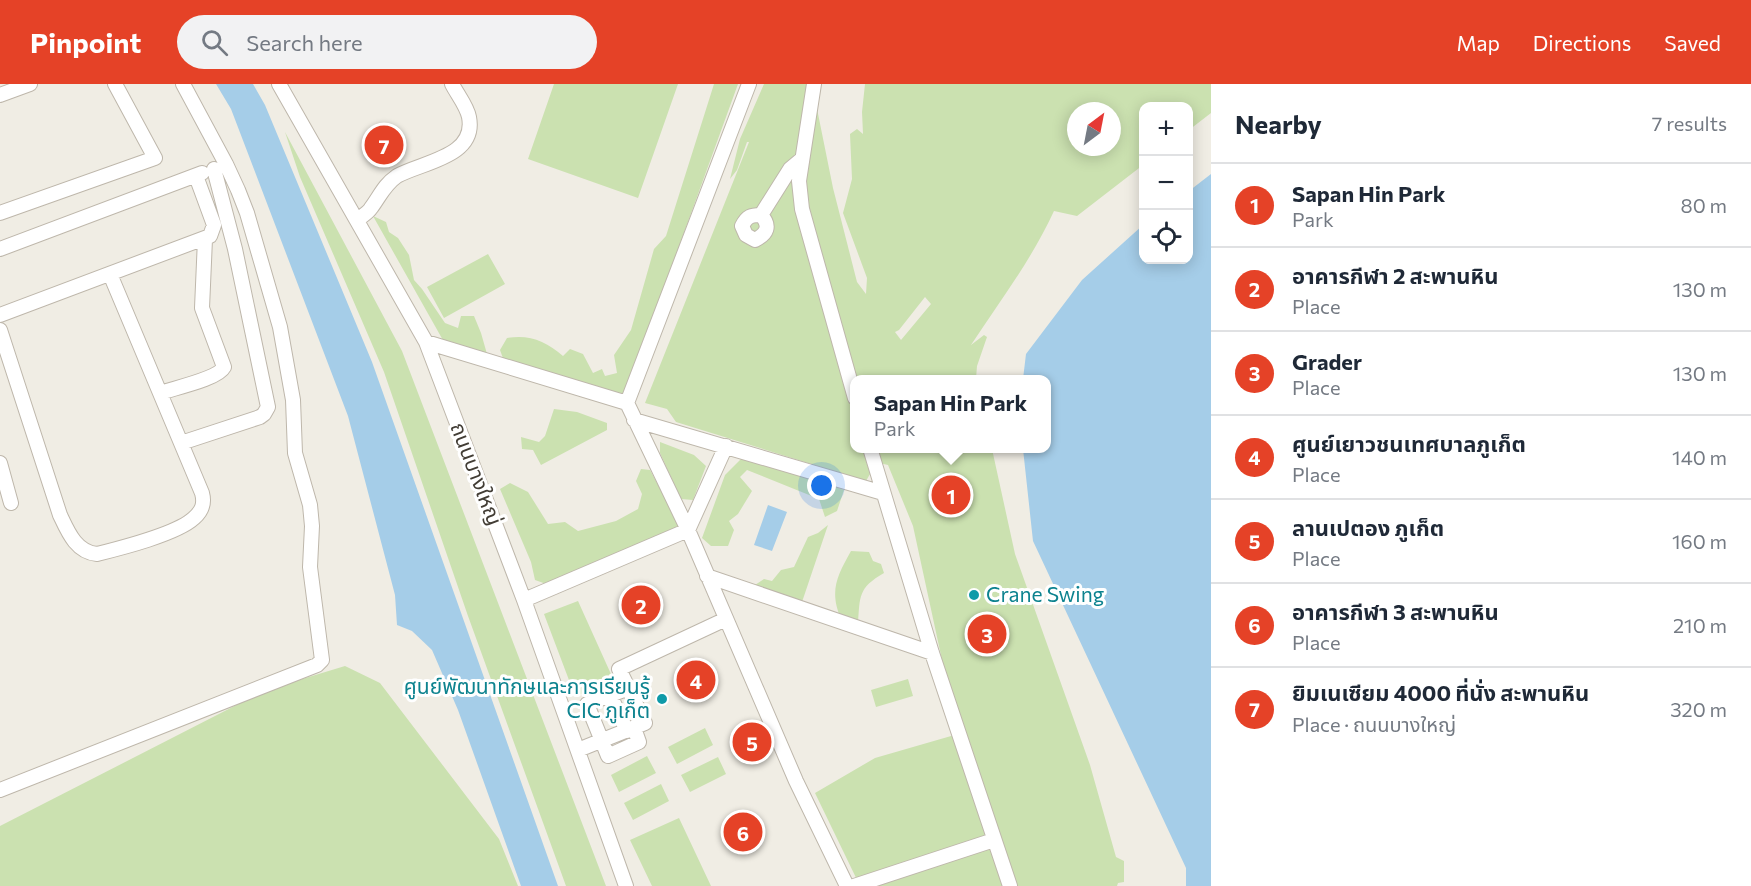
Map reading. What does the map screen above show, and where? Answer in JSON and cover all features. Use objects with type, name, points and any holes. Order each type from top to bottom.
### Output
[{"type":"street","points":[[0,95],[30,84]]},
{"type":"street","points":[[0,213],[155,158],[115,84]]},
{"type":"street","points":[[0,790],[317,665],[322,661],[310,567],[312,526],[310,505],[295,453],[293,400],[280,327],[247,213],[220,167],[183,84]]},
{"type":"street","name":"ถนนบางใหญ่","points":[[279,84],[426,342],[524,600],[626,886]]},
{"type":"street","points":[[357,220],[370,210],[379,193],[398,176],[453,153],[463,143],[470,123],[469,114],[452,84]]},
{"type":"street","points":[[749,84],[627,403],[688,530],[796,781],[847,886]]},
{"type":"street","points":[[814,84],[799,181],[802,209],[850,380]]},
{"type":"street","points":[[761,215],[790,170],[802,159]]},
{"type":"street","points":[[0,249],[220,167]]},
{"type":"street","points":[[182,443],[260,417],[268,407],[220,167]]},
{"type":"street","points":[[0,315],[205,239],[212,232],[214,225],[196,176]]},
{"type":"street","points":[[160,393],[212,376],[224,369],[202,308],[205,239]]},
{"type":"street","points":[[0,330],[60,515],[76,543],[86,551],[97,554],[163,534],[189,522],[202,509],[204,499],[110,274]]},
{"type":"street","points":[[426,342],[627,403]]},
{"type":"street","points":[[634,420],[883,493]]},
{"type":"street","points":[[524,600],[688,530],[726,446]]},
{"type":"street","points":[[871,453],[932,653],[1010,886]]},
{"type":"street","points":[[1,468],[11,503]]},
{"type":"street","points":[[707,576],[932,653]]},
{"type":"street","points":[[630,729],[645,723],[619,669],[726,619]]},
{"type":"street","points":[[610,696],[639,742],[608,756],[587,704],[629,688]]},
{"type":"street","points":[[578,750],[602,741]]},
{"type":"street","points":[[854,886],[994,840]]},
{"type":"green space","points":[[554,84],[678,84],[638,198],[528,159]]},
{"type":"green space","points":[[714,84],[738,84],[624,398],[504,361],[500,350],[507,338],[523,337],[544,343],[563,356],[570,349],[583,354],[593,373],[602,369],[605,376],[617,373],[614,355],[631,330],[654,249],[666,236]]},
{"type":"green space","points":[[764,84],[812,84],[833,188],[857,282],[866,294],[867,278],[843,213],[852,179],[850,134],[857,129],[863,134],[862,112],[865,84],[1211,84],[1211,113],[1193,127],[1193,102],[1139,102],[1139,168],[1077,216],[1054,211],[1026,263],[971,345],[984,335],[987,337],[976,375],[850,375],[850,453],[993,453],[1015,554],[1090,765],[1116,857],[1124,861],[1124,882],[1118,883],[1117,886],[860,886],[815,793],[875,758],[958,734],[913,526],[888,465],[866,460],[870,474],[866,481],[676,422],[667,409],[645,403],[749,142],[747,142],[737,170],[730,179],[740,139]],"holes":[[[925,297],[931,304],[901,340],[895,332]]]},
{"type":"green space","points":[[285,132],[402,351],[606,886],[566,886],[468,616],[384,372],[300,177]]},
{"type":"green space","points":[[373,216],[386,222],[389,232],[398,238],[409,255],[414,280],[445,323],[458,328],[461,316],[474,316],[487,354],[444,342]]},
{"type":"green space","points":[[488,254],[505,284],[444,318],[427,287]]},
{"type":"green space","points":[[554,409],[577,412],[607,423],[607,430],[541,465],[533,450],[522,449],[521,437],[539,442],[545,436]]},
{"type":"green space","points":[[660,442],[694,455],[706,466],[693,500],[681,499],[660,453]]},
{"type":"green space","points":[[744,456],[844,490],[837,511],[825,517],[819,499],[747,470],[740,477],[752,491],[738,514],[729,521],[734,530],[728,546],[711,546],[702,538],[725,475]]},
{"type":"green space","points":[[641,469],[650,470],[681,527],[549,585],[535,580],[531,562],[500,489],[510,483],[528,492],[548,524],[565,522],[578,531],[616,521],[638,509],[642,494],[636,481]]},
{"type":"green space","points":[[828,525],[802,602],[755,585],[764,579],[772,581],[781,570],[794,567],[808,537]]},
{"type":"green space","points":[[851,551],[869,552],[873,561],[881,564],[884,573],[865,588],[860,600],[858,624],[841,619],[835,592],[842,568]]},
{"type":"green space","points":[[578,601],[615,683],[575,696],[544,614]]},
{"type":"green space","points":[[345,666],[380,683],[499,839],[518,886],[0,886],[0,826],[266,690]]},
{"type":"green space","points":[[908,679],[913,696],[876,707],[871,690]]},
{"type":"green space","points":[[705,728],[713,745],[677,764],[668,747]]},
{"type":"green space","points":[[647,756],[656,773],[619,792],[611,775]]},
{"type":"green space","points":[[718,757],[726,774],[690,792],[681,775]]},
{"type":"green space","points":[[661,784],[669,801],[633,820],[624,803]]},
{"type":"green space","points":[[679,818],[711,886],[652,886],[630,840]]},
{"type":"water","points":[[216,84],[253,84],[265,105],[372,362],[558,886],[521,886],[458,710],[432,650],[412,631],[397,625],[395,595],[348,416],[231,109]]},
{"type":"water","points":[[1211,174],[1211,886],[1186,886],[1186,868],[1033,541],[1023,453],[1051,453],[1051,375],[1023,375],[1026,354],[1082,280],[1139,229],[1139,264],[1193,264],[1193,188]]},
{"type":"water","points":[[768,505],[787,512],[772,551],[754,545]]},
{"type":"place","name":"ยิมเนเซียม 4000 ที่นั่ง สะพานหิน","points":[[384,145]]},
{"type":"place","name":"Sapan Hin Park","points":[[951,495]]},
{"type":"place","name":"Crane Swing","points":[[974,595]]},
{"type":"place","name":"อาคารกีฬา 2 สะพานหิน","points":[[641,605]]},
{"type":"place","name":"Grader","points":[[987,634]]},
{"type":"place","name":"ศูนย์เยาวชนเทศบาลภูเก็ต","points":[[696,680]]},
{"type":"place","name":"ศูนย์พัฒนาทักษและการเรียนรู้ CIC ภูเก็ต","points":[[662,699]]},
{"type":"place","name":"ลานเปตอง ภูเก็ต","points":[[752,742]]},
{"type":"place","name":"อาคารกีฬา 3 สะพานหิน","points":[[743,832]]}]
